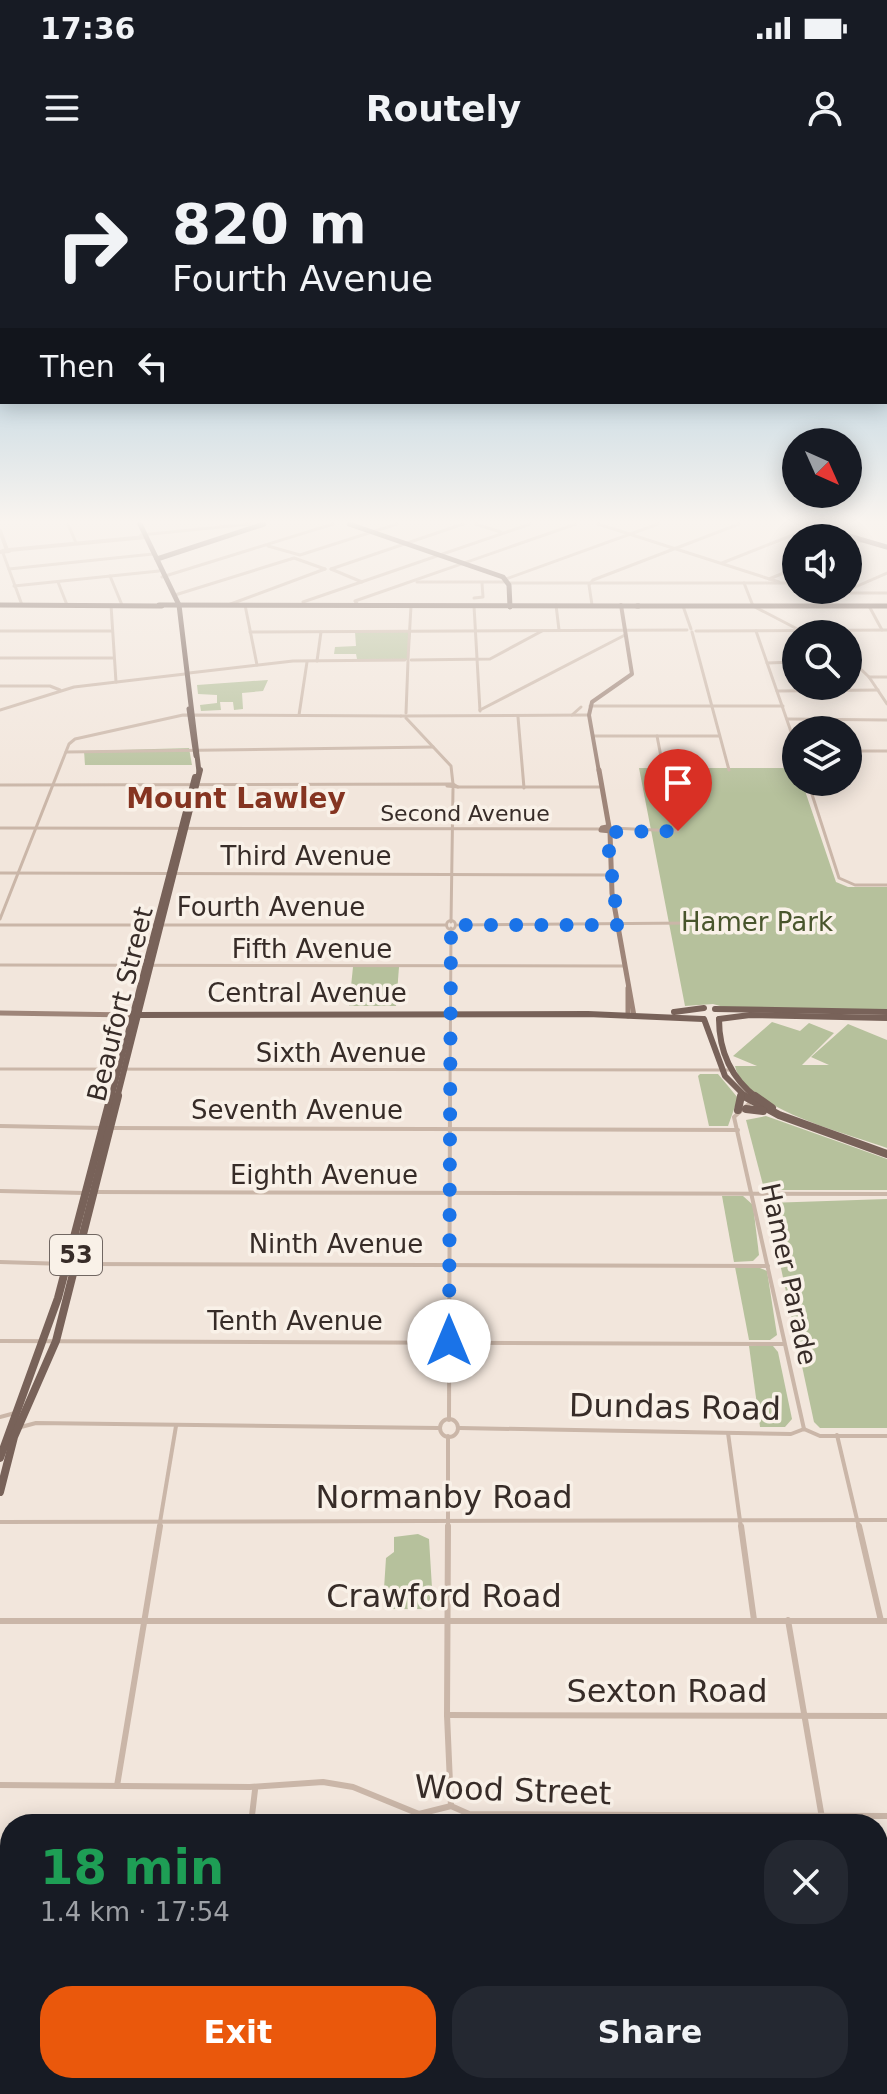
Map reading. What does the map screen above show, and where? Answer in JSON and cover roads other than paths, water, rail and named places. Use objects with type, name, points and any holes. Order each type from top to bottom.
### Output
[{"type":"main road","name":"Beaufort Street","points":[[3,1458],[46,1341],[70,1264],[201,766],[189,714],[179,614]]},
{"type":"main road","points":[[622,614],[632,674],[590,706],[589,715],[631,1014]]},
{"type":"main road","points":[[704,1008],[698,1013],[714,1037],[741,1095],[751,1104],[784,1115]]},
{"type":"main road","points":[[715,1009],[887,1015]]},
{"type":"main road","points":[[715,1009],[721,1013],[720,1036],[727,1070],[751,1104]]},
{"type":"main road","name":"Central Avenue","points":[[631,1014],[715,1009]]},
{"type":"main road","points":[[841,1012],[851,1018]]},
{"type":"main road","name":"Central Avenue","points":[[0,1013],[631,1014],[719,1019]]},
{"type":"main road","points":[[719,1019],[750,1015],[851,1018],[887,1015]]},
{"type":"main road","points":[[741,1095],[751,1104],[887,1154]]},
{"type":"main road","name":"Beaufort Street","points":[[19,1414],[48,1366],[56,1341],[70,1264]]},
{"type":"main road","name":"Beaufort Street","points":[[0,1492],[2,1449],[14,1426]]},
{"type":"street","points":[[111,614],[116,682]]},
{"type":"street","points":[[247,614],[257,665]]},
{"type":"street","points":[[411,614],[404,716],[451,766],[455,787],[451,922]]},
{"type":"street","points":[[475,614],[480,716]]},
{"type":"street","points":[[557,614],[559,630]]},
{"type":"street","points":[[686,614],[729,770]]},
{"type":"street","points":[[0,710],[60,690],[257,665],[307,661],[490,659],[545,630]]},
{"type":"street","points":[[250,632],[559,630],[626,636],[691,631],[782,630]]},
{"type":"street","points":[[756,630],[786,716]]},
{"type":"street","points":[[862,630],[885,630]]},
{"type":"street","points":[[0,631],[112,631]]},
{"type":"street","points":[[317,661],[321,632]]},
{"type":"street","points":[[480,710],[626,636]]},
{"type":"street","points":[[0,658],[113,658]]},
{"type":"street","points":[[299,715],[307,661]]},
{"type":"street","points":[[767,663],[782,662]]},
{"type":"street","points":[[862,670],[887,704]]},
{"type":"street","points":[[869,677],[887,677]]},
{"type":"street","points":[[0,686],[50,686],[60,690]]},
{"type":"street","points":[[777,691],[878,690]]},
{"type":"street","points":[[590,706],[783,706]]},
{"type":"street","points":[[572,715],[581,707]]},
{"type":"street","points":[[0,922],[70,741],[89,733],[189,714],[589,715]]},
{"type":"street","points":[[518,717],[524,788]]},
{"type":"street","points":[[862,720],[887,720]]},
{"type":"street","points":[[593,736],[719,736]]},
{"type":"street","points":[[657,736],[664,772]]},
{"type":"street","points":[[66,752],[433,747]]},
{"type":"street","points":[[862,751],[887,751]]},
{"type":"street","points":[[0,785],[601,787]]},
{"type":"street","points":[[813,796],[839,878],[855,885],[887,885]]},
{"type":"street","name":"Second Avenue","points":[[0,828],[678,831]]},
{"type":"street","name":"Third Avenue","points":[[0,873],[612,875]]},
{"type":"street","name":"Fourth Avenue","points":[[0,922],[445,925]]},
{"type":"street","points":[[445,925],[451,922],[458,925],[691,923]]},
{"type":"street","points":[[445,925],[451,928],[458,925]]},
{"type":"street","points":[[449,1420],[451,928]]},
{"type":"street","name":"Fifth Avenue","points":[[0,965],[624,966]]},
{"type":"street","name":"Sixth Avenue","points":[[0,1069],[727,1070]]},
{"type":"street","name":"Hamer Parade","points":[[751,1104],[737,1128],[804,1429]]},
{"type":"street","name":"Seventh Avenue","points":[[0,1126],[737,1128]]},
{"type":"street","name":"Eighth Avenue","points":[[0,1191],[887,1194]]},
{"type":"street","name":"Ninth Avenue","points":[[0,1262],[768,1266]]},
{"type":"street","name":"Tenth Avenue","points":[[0,1341],[783,1344]]},
{"type":"street","points":[[0,1417],[19,1414],[36,1423]]},
{"type":"street","points":[[0,1417],[14,1426],[36,1423],[438,1428],[449,1420]]},
{"type":"street","points":[[448,1436],[460,1428],[457,1422],[449,1420]]},
{"type":"street","points":[[117,1786],[176,1426]]},
{"type":"street","points":[[438,1428],[448,1436]]},
{"type":"street","name":"Dundas Road","points":[[460,1428],[791,1434],[804,1429],[820,1436],[887,1436]]},
{"type":"street","points":[[728,1433],[754,1620]]},
{"type":"street","points":[[837,1435],[884,1621]]},
{"type":"street","points":[[448,1436],[447,1715],[451,1806]]},
{"type":"street","name":"Normanby Road","points":[[0,1522],[887,1520]]},
{"type":"street","points":[[788,1620],[821,1814]]},
{"type":"street","name":"Crawford Road","points":[[0,1621],[884,1621]]},
{"type":"street","name":"Sexton Road","points":[[447,1715],[887,1716]]},
{"type":"street","name":"Wood Street","points":[[0,1785],[238,1786],[255,1790],[299,1782],[336,1783],[415,1814]]},
{"type":"street","points":[[252,1814],[255,1790]]},
{"type":"street","name":"Wood Street","points":[[426,1814],[451,1806],[469,1814]]},
{"type":"district","name":"Mount Lawley","points":[[236,798]]},
{"type":"park label","name":"Hamer Park","points":[[757,922]]}]
